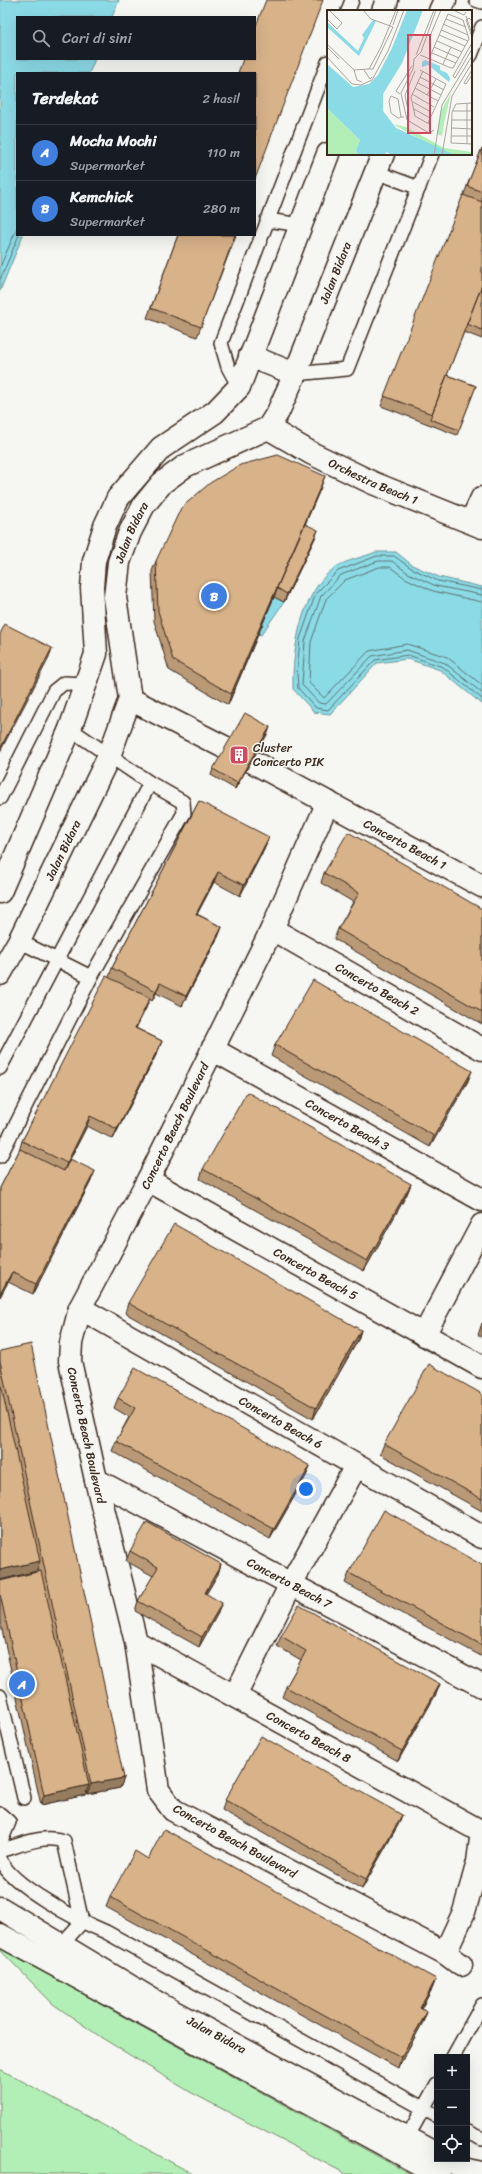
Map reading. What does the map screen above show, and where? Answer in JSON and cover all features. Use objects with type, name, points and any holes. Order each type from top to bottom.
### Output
[{"type":"street","points":[[440,10],[444,0]]},
{"type":"street","points":[[2,884],[70,729],[85,689],[84,684],[96,654],[92,588],[94,561],[105,526],[118,498],[161,448],[215,412],[239,387],[328,155]]},
{"type":"street","name":"Jalan Bidara","points":[[0,974],[19,941],[109,756],[130,699],[115,597],[120,562],[130,532],[148,500],[162,483],[185,466],[268,428],[278,412],[295,374],[379,163]]},
{"type":"street","points":[[250,356],[295,374]]},
{"type":"street","name":"Orchestra Beach 1","points":[[268,428],[311,453],[372,483],[477,524]]},
{"type":"street","points":[[477,524],[482,498]]},
{"type":"street","points":[[130,699],[226,748]]},
{"type":"street","name":"Concerto Beach 1","points":[[251,761],[482,886]]},
{"type":"street","name":"Concerto Beach Boulevard","points":[[328,802],[272,929],[148,1180],[80,1308],[71,1343],[70,1361],[96,1480],[136,1642],[158,1790],[173,1810],[453,1959],[478,1862],[482,1831]]},
{"type":"street","name":"Concerto Beach 2","points":[[272,929],[482,1049]]},
{"type":"street","name":"Concerto Beach 3","points":[[212,1049],[482,1200]]},
{"type":"street","name":"Concerto Beach 5","points":[[148,1180],[482,1367]]},
{"type":"street","points":[[424,1335],[482,1225]]},
{"type":"street","name":"Concerto Beach 6","points":[[80,1308],[482,1537]]},
{"type":"street","points":[[235,1696],[291,1584],[356,1466]]},
{"type":"street","name":"Concerto Beach 7","points":[[96,1480],[482,1686]]},
{"type":"street","name":"Concerto Beach 8","points":[[136,1642],[482,1831]]},
{"type":"street","name":"Jalan Bidara","points":[[0,1908],[161,2005],[403,2146],[438,2174]]},
{"type":"street","name":"Jalan Bidara","points":[[0,1935],[403,2146],[434,2153]]},
{"type":"street","points":[[452,2162],[467,2170],[482,2173]]},
{"type":"lane","points":[[348,10],[352,0]]},
{"type":"lane","points":[[476,0],[482,2]]},
{"type":"lane","points":[[472,52],[482,27]]},
{"type":"lane","points":[[239,387],[228,367],[221,343],[327,65]]},
{"type":"lane","points":[[295,374],[346,368],[432,155]]},
{"type":"lane","points":[[379,163],[419,188]]},
{"type":"lane","points":[[267,220],[301,224]]},
{"type":"lane","points":[[0,798],[54,691],[64,683],[84,684]]},
{"type":"lane","points":[[1,1151],[91,977],[184,813],[183,802],[150,783],[70,729]]},
{"type":"lane","points":[[0,1068],[150,783]]},
{"type":"lane","points":[[19,941],[91,977]]},
{"type":"lane","points":[[0,1696],[24,1798]]},
{"type":"lane","points":[[0,1814],[9,1822],[0,1844]]},
{"type":"lane","points":[[0,1851],[45,1838],[54,1837],[64,1841],[82,1922]]},
{"type":"lane","points":[[0,1859],[3,1867],[14,1879],[82,1922],[106,1932],[434,2114]]},
{"type":"lane","points":[[61,1945],[82,1922]]},
{"type":"lane","points":[[455,2054],[482,2005]]},
{"type":"lane","points":[[403,2146],[434,2089]]},
{"type":"lane","points":[[470,2133],[482,2139]]},
{"type":"green space","points":[[0,1946],[115,2012],[410,2174],[346,2174],[190,2092],[102,2038],[53,2004],[0,1950]]},
{"type":"green space","points":[[0,2069],[193,2174],[0,2174]]},
{"type":"water","points":[[0,0],[119,0],[112,16],[16,16],[16,60],[95,60],[89,72],[16,72],[16,236],[23,236],[0,291]]},
{"type":"water","points":[[376,552],[396,552],[412,565],[439,577],[482,587],[482,704],[440,670],[408,659],[377,663],[330,714],[314,712],[293,689],[294,657],[297,640],[301,622],[314,590],[324,577],[336,567],[345,562]]},
{"type":"water","points":[[245,581],[284,602],[261,635],[229,620]]},
{"type":"building","points":[[266,0],[323,0],[256,176],[256,72],[238,72],[243,60],[256,60],[256,25]]},
{"type":"building","points":[[482,148],[482,192],[467,186]]},
{"type":"building","points":[[463,195],[482,202],[482,285],[432,414],[384,396]]},
{"type":"building","points":[[178,236],[235,236],[201,327],[151,308]]},
{"type":"building","points":[[482,285],[482,330],[467,324]]},
{"type":"building","points":[[447,375],[476,386],[459,430],[430,419]]},
{"type":"building","points":[[278,455],[325,476],[231,694],[173,660],[158,611],[156,561],[181,508],[210,483],[240,465]]},
{"type":"building","points":[[305,524],[318,530],[287,594],[277,588]]},
{"type":"building","points":[[5,624],[52,648],[0,749],[0,634]]},
{"type":"building","name":"Cluster Concerto PIK","points":[[245,713],[270,727],[237,783],[213,769]]},
{"type":"building","points":[[199,801],[269,837],[244,885],[218,872],[196,914],[222,927],[186,996],[160,983],[156,991],[112,968]]},
{"type":"building","points":[[348,832],[482,909],[482,1012],[338,929],[359,893],[324,873]]},
{"type":"building","points":[[106,976],[150,998],[135,1028],[162,1041],[117,1129],[90,1116],[67,1163],[22,1141]]},
{"type":"building","points":[[313,980],[472,1071],[434,1136],[275,1045]]},
{"type":"building","points":[[247,1092],[411,1184],[367,1261],[203,1169]]},
{"type":"building","points":[[20,1149],[64,1171],[70,1159],[95,1171],[36,1284],[12,1272],[0,1294],[0,1188]]},
{"type":"building","points":[[174,1224],[361,1330],[316,1408],[128,1303]]},
{"type":"building","points":[[31,1344],[124,1778],[91,1784],[0,1361],[0,1351]]},
{"type":"building","points":[[429,1364],[482,1394],[482,1499],[384,1444]]},
{"type":"building","points":[[135,1368],[310,1466],[274,1529],[116,1441],[135,1408],[118,1398]]},
{"type":"building","points":[[0,1381],[40,1561],[0,1570]]},
{"type":"building","points":[[384,1510],[482,1565],[482,1645],[349,1573]]},
{"type":"building","points":[[147,1522],[221,1564],[205,1593],[222,1603],[202,1637],[138,1601],[158,1567],[130,1551]]},
{"type":"building","points":[[41,1571],[89,1785],[44,1795],[0,1594],[0,1581]]},
{"type":"building","points":[[299,1605],[440,1684],[402,1751],[286,1687],[306,1651],[281,1636]]},
{"type":"building","points":[[261,1736],[402,1815],[366,1879],[225,1800]]},
{"type":"building","points":[[164,1829],[436,1979],[420,2008],[427,2012],[401,2057],[110,1897],[135,1851],[148,1859]]},
{"type":"place","name":"Kemchick","points":[[214,596]]},
{"type":"place","name":"Cluster Concerto PIK","points":[[239,755]]},
{"type":"place","name":"Mocha Mochi","points":[[22,1684]]}]
